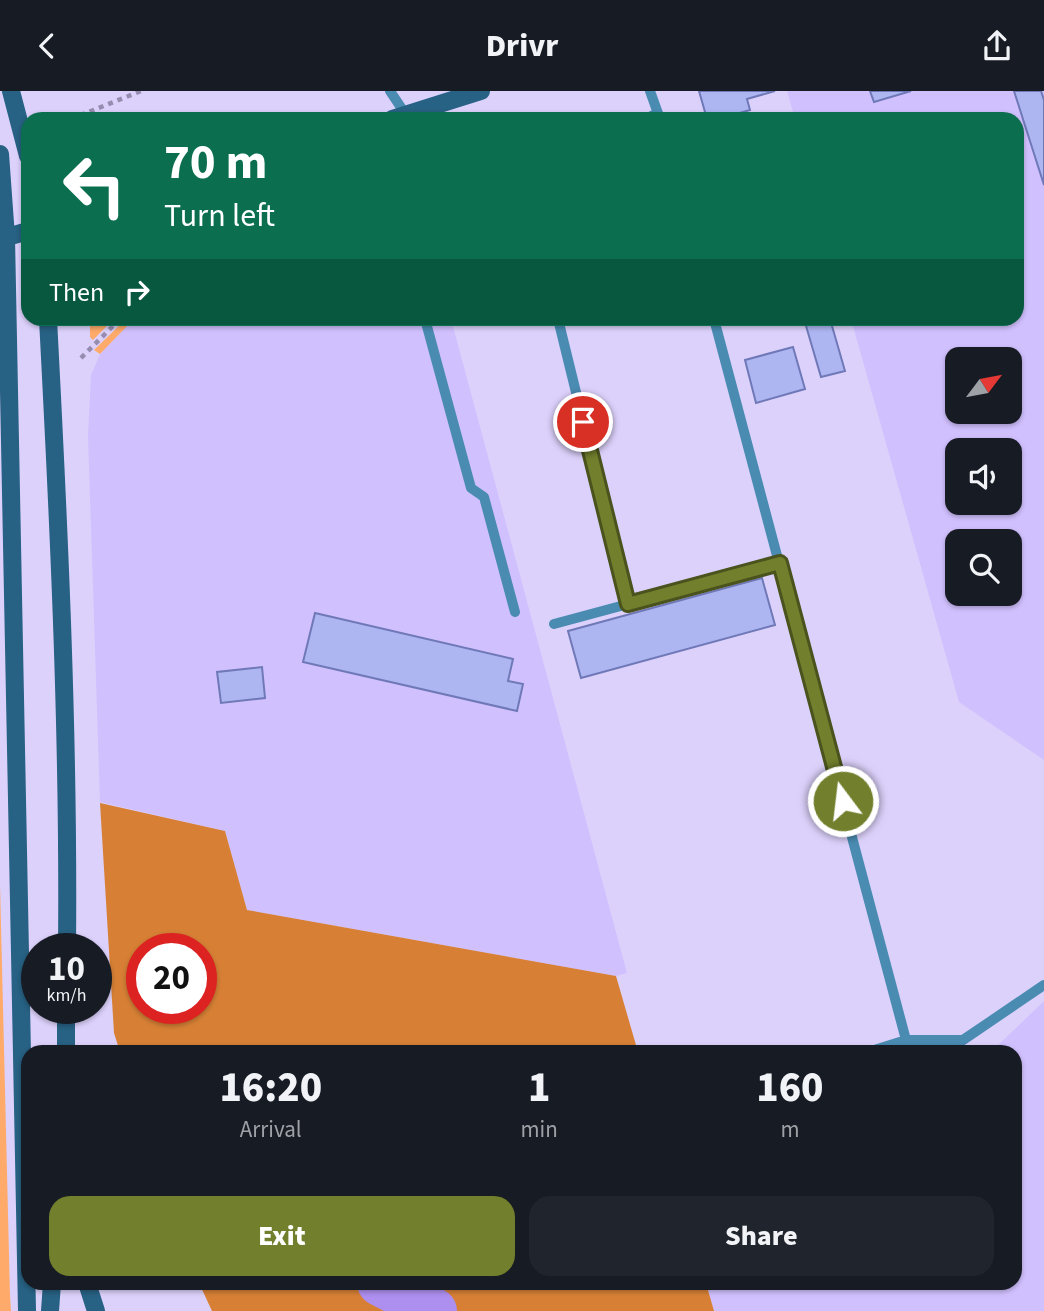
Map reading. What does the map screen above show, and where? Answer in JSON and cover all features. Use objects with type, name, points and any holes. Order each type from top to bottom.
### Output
[{"type":"main road","points":[[11,91],[21,129]]},
{"type":"main road","points":[[415,112],[481,91]]},
{"type":"main road","points":[[0,154],[21,1045]]},
{"type":"main road","points":[[3,238],[21,233]]},
{"type":"main road","points":[[48,326],[62,583],[67,933]]},
{"type":"main road","points":[[66,1024],[66,1045]]},
{"type":"main road","points":[[27,1290],[27,1311]]},
{"type":"main road","points":[[50,1311],[52,1290]]},
{"type":"main road","points":[[89,1290],[96,1311]]},
{"type":"lane","points":[[390,91],[397,112]]},
{"type":"lane","points":[[650,91],[658,112]]},
{"type":"lane","points":[[427,326],[471,488],[484,497],[515,612]]},
{"type":"lane","points":[[560,326],[628,604]]},
{"type":"lane","points":[[716,326],[906,1040]]},
{"type":"lane","points":[[554,624],[780,563]]},
{"type":"lane","points":[[890,1045],[906,1040],[963,1040],[1044,985]]},
{"type":"path","points":[[88,112],[141,91]]},
{"type":"path","points":[[80,358],[113,326]]},
{"type":"shaded area","points":[[787,91],[1044,91],[1044,760],[959,702],[853,326],[1024,326],[1024,112],[793,112]]},
{"type":"shaded area","points":[[90,326],[107,326],[93,340],[90,337]]},
{"type":"shaded area","points":[[119,326],[127,326],[100,354],[94,350]]},
{"type":"shaded area","points":[[127,326],[453,326],[627,973],[616,976],[247,910],[225,831],[100,802],[88,436],[91,375],[100,354]]},
{"type":"shaded area","points":[[100,803],[225,831],[247,910],[616,976],[636,1045],[118,1045],[114,1033],[112,933],[108,933]]},
{"type":"shaded area","points":[[0,884],[10,1296],[11,1311],[0,1311]]},
{"type":"shaded area","points":[[1044,1001],[1044,1311],[714,1311],[708,1290],[1022,1290],[1022,1045],[998,1045]]},
{"type":"shaded area","points":[[202,1290],[708,1290],[714,1311],[212,1311]]},
{"type":"building","points":[[699,91],[775,91],[747,99],[750,110],[705,112]]},
{"type":"building","points":[[870,91],[911,91],[874,102]]},
{"type":"building","points":[[1014,91],[1041,91],[1044,100],[1044,185],[1024,122],[1024,112],[1021,112]]},
{"type":"building","points":[[806,326],[832,326],[845,371],[821,377]]},
{"type":"building","points":[[793,347],[805,389],[756,403],[745,360]]},
{"type":"building","points":[[762,578],[775,625],[581,678],[568,631]]},
{"type":"building","points":[[315,613],[513,659],[508,681],[523,684],[517,711],[303,662]]},
{"type":"building","points":[[262,667],[265,698],[221,703],[217,672]]},
{"type":"waterway","points":[[394,1290],[434,1311]]},
{"type":"route","points":[[583,422],[628,604],[780,563],[843,801]]}]
